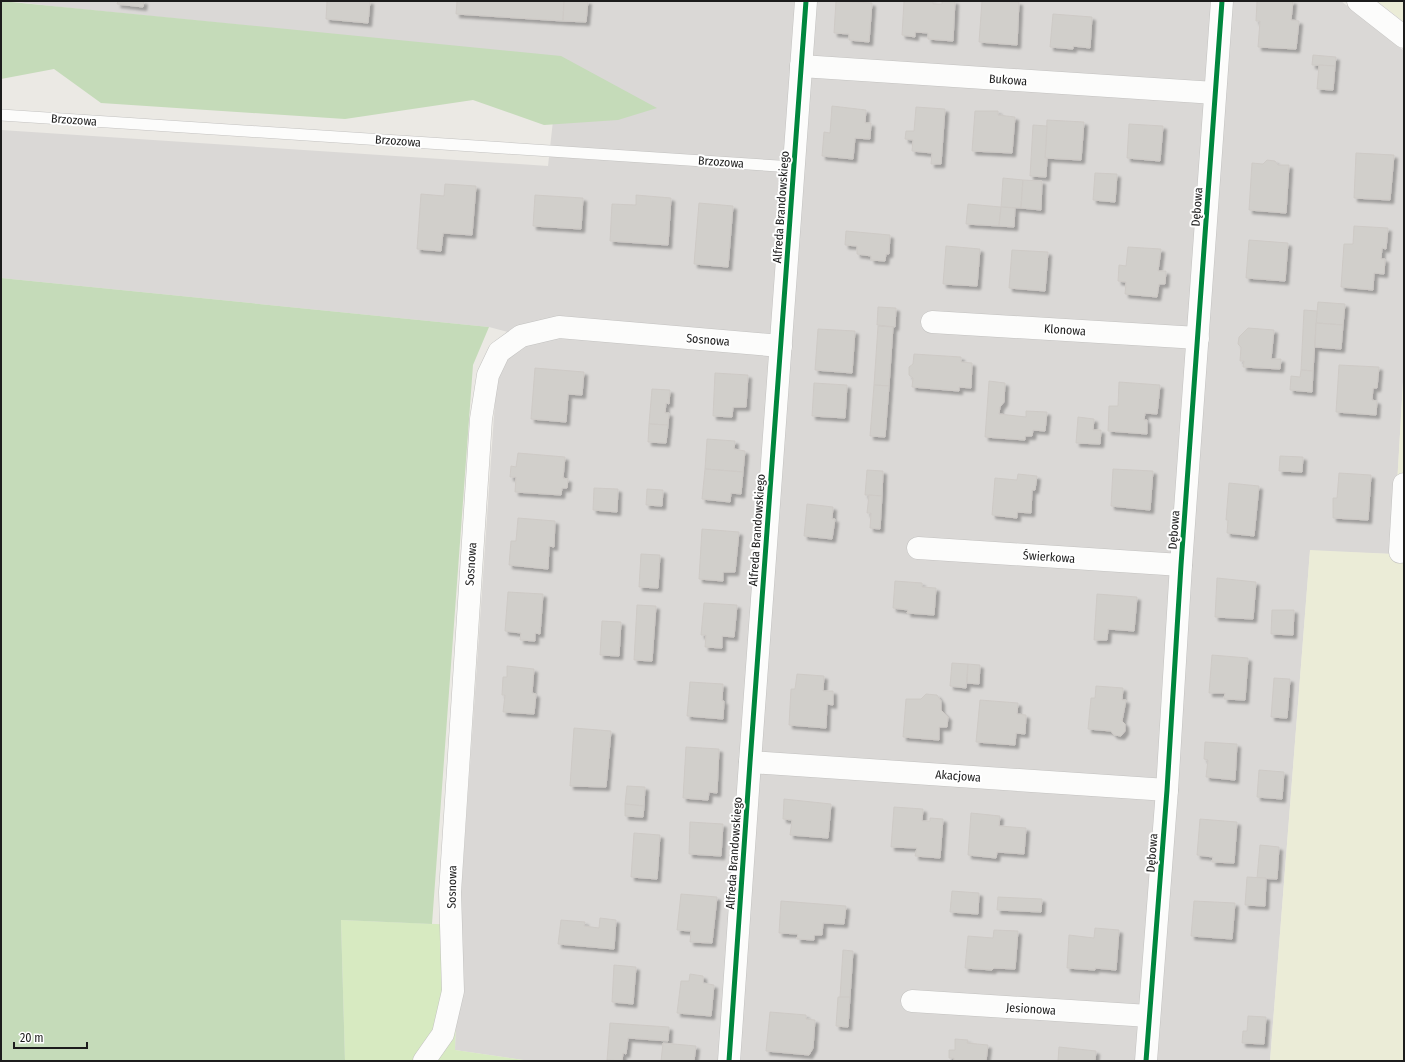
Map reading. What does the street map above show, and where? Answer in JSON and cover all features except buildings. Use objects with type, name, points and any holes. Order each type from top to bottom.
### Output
[{"type":"street","name":"Alfreda Brandowskiego","points":[[729,1061],[806,1]]},
{"type":"street","name":"Dębowa","points":[[1146,1061],[1167,790],[1181,565],[1222,1]]},
{"type":"street","points":[[1358,1],[1404,37]]},
{"type":"street","name":"Bukowa","points":[[801,66],[1215,93]]},
{"type":"street","name":"Klonowa","points":[[932,322],[1198,338]]},
{"type":"street","name":"Sosnowa","points":[[424,1061],[443,1034],[453,991],[450,892],[481,419],[488,375],[499,352],[521,336],[559,328],[781,346]]},
{"type":"street","points":[[1400,552],[1404,484]]},
{"type":"street","name":"Świerkowa","points":[[918,548],[1181,565]]},
{"type":"street","name":"Akacjowa","points":[[750,762],[1167,790]]},
{"type":"street","name":"Jesionowa","points":[[912,1001],[1149,1016]]},
{"type":"lane","name":"Brzozowa","points":[[1,115],[794,167]]},
{"type":"shaded area","points":[[8,1],[1341,1],[1404,51],[1404,365],[1393,554],[1310,551],[1270,1061],[530,1061],[455,1050],[459,925],[496,387],[508,332],[489,327],[1,278],[1,130],[548,166],[560,57]]},
{"type":"green space","points":[[1,1],[561,56],[657,108],[618,120],[544,125],[473,100],[345,119],[101,103],[54,69],[1,79]]},
{"type":"green space","points":[[1377,1],[1404,1],[1404,22]]},
{"type":"green space","points":[[1,278],[489,327],[473,365],[432,924],[341,920],[345,1061],[1,1061]]},
{"type":"green space","points":[[1404,365],[1404,1061],[1270,1061],[1310,550],[1393,554]]},
{"type":"green space","points":[[341,920],[459,925],[455,1050],[530,1061],[345,1061]]},
{"type":"cycle path","points":[[729,1061],[806,1]]},
{"type":"cycle path","points":[[1146,1061],[1167,790],[1181,565],[1222,1]]}]
